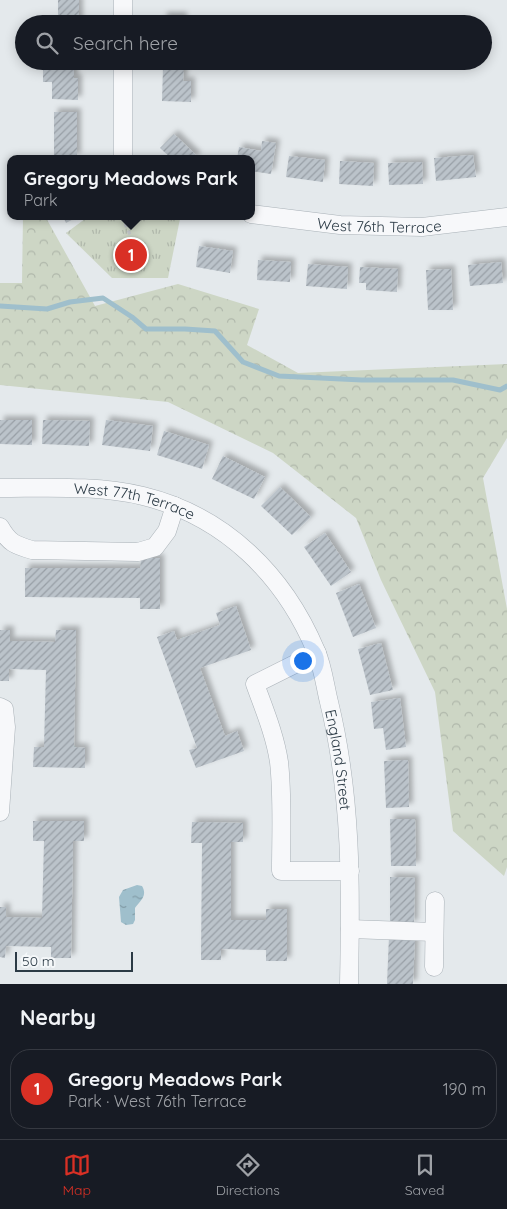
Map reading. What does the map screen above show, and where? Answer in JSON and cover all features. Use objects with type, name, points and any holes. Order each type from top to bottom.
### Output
[{"type":"street","points":[[123,0],[123,15]]},
{"type":"street","points":[[122,155],[123,70]]},
{"type":"street","name":"West 76th Terrace","points":[[255,214],[340,225],[422,228],[507,217]]},
{"type":"street","name":"West 77th Terrace","points":[[0,488],[114,490],[144,496],[175,506],[213,524],[254,557]]},
{"type":"street","points":[[0,528],[6,538],[16,545],[32,550],[138,552],[155,547],[167,531],[175,506]]},
{"type":"street","name":"England Street","points":[[254,557],[270,572],[291,601],[317,653],[334,723],[349,828],[349,984]]},
{"type":"street","points":[[317,653],[256,684],[279,761],[281,871],[350,870]]},
{"type":"street","points":[[0,707],[4,709],[6,727],[0,812]]},
{"type":"street","points":[[434,967],[435,901]]},
{"type":"street","points":[[350,928],[434,932]]},
{"type":"path","points":[[123,220],[131,237]]},
{"type":"green space","points":[[23,220],[47,220],[95,306],[178,284],[259,309],[247,345],[298,373],[507,364],[507,438],[483,478],[507,609],[507,867],[504,876],[453,831],[435,692],[381,580],[356,518],[273,453],[168,402],[0,385],[0,283],[22,283]]},
{"type":"green space","points":[[84,220],[180,220],[168,278],[112,278],[66,233]]},
{"type":"water","points":[[137,885],[142,886],[144,896],[135,908],[133,924],[126,925],[121,922],[119,897],[123,890]]},
{"type":"building","points":[[58,0],[79,0],[79,15],[58,15]]},
{"type":"building","points":[[43,70],[74,70],[74,78],[78,78],[78,100],[52,99],[52,82],[43,82]]},
{"type":"building","points":[[163,70],[184,70],[183,81],[191,81],[191,102],[162,101]]},
{"type":"building","points":[[54,112],[77,112],[77,155],[54,155]]},
{"type":"building","points":[[174,134],[196,155],[168,155],[160,148]]},
{"type":"building","points":[[262,141],[276,143],[271,174],[255,172],[255,155],[238,155],[239,147],[261,151]]},
{"type":"building","points":[[473,155],[476,177],[436,181],[434,158]]},
{"type":"building","points":[[289,156],[325,160],[323,182],[286,177]]},
{"type":"building","points":[[340,161],[374,163],[373,186],[339,184]]},
{"type":"building","points":[[422,162],[423,184],[389,185],[388,163]]},
{"type":"building","points":[[199,246],[233,251],[230,273],[196,267]]},
{"type":"building","points":[[258,260],[291,262],[290,282],[257,280]]},
{"type":"building","points":[[501,262],[503,283],[470,286],[468,265]]},
{"type":"building","points":[[308,264],[348,267],[347,289],[306,286]]},
{"type":"building","points":[[360,267],[398,269],[397,292],[366,290],[366,283],[359,283]]},
{"type":"building","points":[[451,269],[453,310],[428,310],[426,270]]},
{"type":"building","points":[[0,420],[32,420],[32,445],[0,444]]},
{"type":"building","points":[[43,420],[90,421],[89,446],[42,444]]},
{"type":"building","points":[[106,420],[153,426],[150,451],[102,445]]},
{"type":"building","points":[[164,431],[209,445],[202,469],[157,455]]},
{"type":"building","points":[[223,456],[265,477],[254,499],[212,479]]},
{"type":"building","points":[[280,487],[311,517],[292,535],[261,506]]},
{"type":"building","points":[[325,533],[351,572],[331,586],[304,547]]},
{"type":"building","points":[[141,558],[160,558],[160,609],[140,609],[140,598],[25,597],[25,568],[140,568]]},
{"type":"building","points":[[359,584],[376,628],[353,637],[336,593]]},
{"type":"building","points":[[236,606],[251,650],[200,668],[225,736],[237,731],[244,751],[196,768],[189,750],[197,748],[157,637],[174,631],[177,640],[220,625],[216,613]]},
{"type":"building","points":[[0,630],[10,630],[10,641],[55,642],[56,630],[76,630],[74,747],[85,748],[85,768],[33,767],[34,747],[44,747],[46,670],[9,669],[9,681],[0,681]]},
{"type":"building","points":[[381,643],[393,690],[370,695],[358,649]]},
{"type":"building","points":[[400,698],[406,747],[386,750],[383,728],[374,729],[371,702]]},
{"type":"building","points":[[408,760],[409,807],[386,808],[384,761]]},
{"type":"building","points":[[390,819],[415,819],[416,866],[391,866]]},
{"type":"building","points":[[33,821],[84,821],[84,841],[73,841],[71,958],[51,958],[51,947],[6,946],[5,958],[0,957],[0,907],[6,907],[6,917],[42,918],[44,841],[33,841]]},
{"type":"building","points":[[192,822],[243,823],[243,842],[231,842],[231,920],[266,920],[266,909],[287,909],[287,961],[266,961],[266,950],[221,949],[221,960],[201,960],[202,843],[191,843]]},
{"type":"building","points":[[390,877],[415,878],[414,924],[390,924]]},
{"type":"building","points":[[389,936],[415,936],[413,984],[387,984]]},
{"type":"waterway","points":[[0,306],[47,309],[70,302],[103,298],[132,317],[146,329],[215,331],[243,362],[279,376],[362,380],[453,380],[500,390],[507,386]]},
{"type":"place","name":"Gregory Meadows Park","points":[[131,255]]}]
